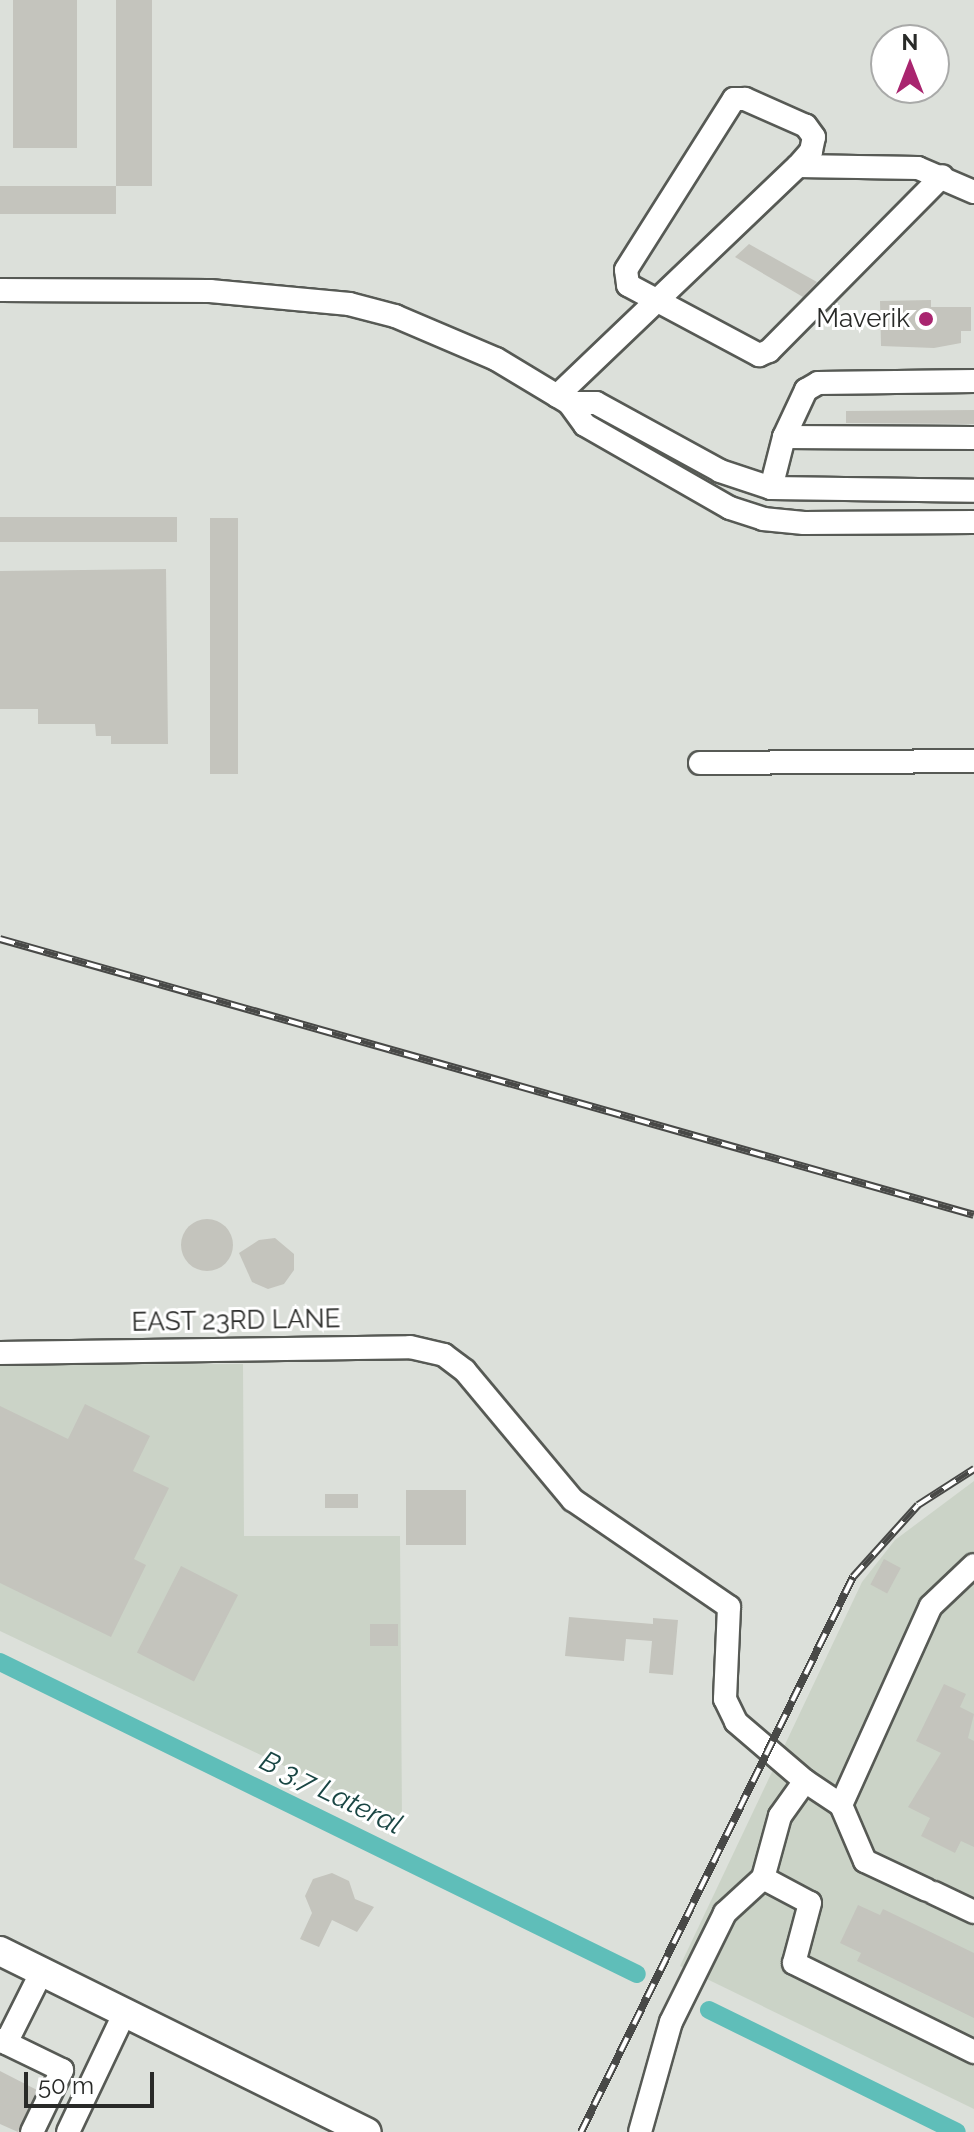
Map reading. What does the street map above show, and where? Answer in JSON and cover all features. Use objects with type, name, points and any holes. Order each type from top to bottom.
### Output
[{"type":"main road","points":[[0,1951],[353,2129]]},
{"type":"street","points":[[563,399],[654,300],[811,151],[814,137],[806,126],[734,99],[626,270],[628,285],[654,300],[749,354],[769,351],[942,176]]},
{"type":"street","points":[[798,166],[918,168],[974,192]]},
{"type":"street","points":[[0,290],[210,291],[349,304],[444,335],[563,399],[596,403],[720,471],[771,488],[974,491]]},
{"type":"street","points":[[771,488],[784,437],[806,390],[818,383],[974,381]]},
{"type":"street","points":[[563,399],[585,425],[730,508],[763,519],[974,522]]},
{"type":"street","points":[[784,437],[974,438]]},
{"type":"street","points":[[700,763],[974,761]]},
{"type":"street","name":"EAST 23RD LANE","points":[[0,1353],[410,1347],[444,1355],[465,1371],[573,1500],[729,1607],[725,1699],[736,1722],[805,1781]]},
{"type":"street","points":[[841,1805],[931,1606],[974,1565]]},
{"type":"street","points":[[640,2132],[671,2022],[725,1913],[763,1878],[780,1816],[805,1781],[841,1805],[865,1861],[974,1912]]},
{"type":"street","points":[[763,1878],[810,1903],[794,1963],[974,2052]]},
{"type":"street","points":[[32,2132],[62,2070],[3,2041],[42,1971]]},
{"type":"street","points":[[68,2132],[125,2012]]},
{"type":"shaded area","points":[[243,1364],[244,1536],[400,1536],[402,1822],[0,1631],[0,1365]]},
{"type":"shaded area","points":[[974,1481],[974,2109],[680,1966],[862,1582],[895,1540]]},
{"type":"building","points":[[13,0],[77,0],[77,148],[13,148]]},
{"type":"building","points":[[116,0],[152,0],[152,186],[116,186]]},
{"type":"building","points":[[0,186],[116,186],[116,214],[0,214]]},
{"type":"building","points":[[749,244],[817,282],[803,297],[735,257]]},
{"type":"building","name":"Maverik","points":[[931,300],[931,307],[971,307],[971,331],[961,331],[961,343],[934,348],[881,346],[880,301]]},
{"type":"building","points":[[974,410],[974,424],[846,423],[846,411]]},
{"type":"building","points":[[0,517],[177,517],[177,542],[0,542]]},
{"type":"building","points":[[210,518],[238,518],[238,774],[210,774]]},
{"type":"building","points":[[166,569],[168,744],[111,744],[111,736],[96,736],[95,724],[38,724],[38,709],[0,709],[0,571]]},
{"type":"building","points":[[207,1219],[225,1227],[233,1245],[225,1263],[207,1271],[189,1263],[181,1245],[189,1227]]},
{"type":"building","points":[[275,1238],[294,1254],[294,1270],[284,1284],[268,1289],[252,1282],[239,1253],[259,1240]]},
{"type":"building","points":[[85,1404],[150,1436],[133,1471],[169,1488],[134,1559],[146,1565],[111,1637],[0,1583],[0,1406],[68,1439]]},
{"type":"building","points":[[406,1490],[466,1490],[466,1545],[406,1545]]},
{"type":"building","points":[[325,1494],[358,1494],[358,1508],[325,1508]]},
{"type":"building","points":[[884,1559],[901,1568],[887,1594],[870,1585]]},
{"type":"building","points":[[181,1566],[238,1595],[194,1681],[137,1652]]},
{"type":"building","points":[[569,1617],[653,1624],[653,1618],[678,1620],[673,1675],[649,1673],[652,1641],[626,1639],[624,1661],[565,1656]]},
{"type":"building","points":[[370,1624],[398,1624],[398,1646],[370,1646]]},
{"type":"building","points":[[944,1684],[966,1694],[960,1707],[974,1714],[968,1738],[974,1741],[974,1847],[961,1841],[955,1853],[921,1836],[930,1818],[908,1807],[941,1753],[916,1741]]},
{"type":"building","points":[[332,1873],[349,1881],[355,1899],[374,1907],[357,1932],[332,1920],[319,1947],[300,1939],[312,1913],[305,1896],[313,1879]]},
{"type":"building","points":[[858,1905],[880,1915],[883,1909],[974,1953],[974,2018],[857,1961],[861,1953],[840,1943]]},
{"type":"building","points":[[0,2071],[37,2090],[18,2132],[0,2124]]},
{"type":"waterway","name":"B 3.7 Lateral","points":[[0,1662],[637,1974]]},
{"type":"waterway","name":"B 3.7 Lateral","points":[[709,2010],[957,2132]]},
{"type":"railway","points":[[0,939],[974,1215]]},
{"type":"railway","points":[[581,2132],[853,1577],[918,1505],[974,1469]]},
{"type":"place","name":"Maverik","points":[[926,319]]}]
